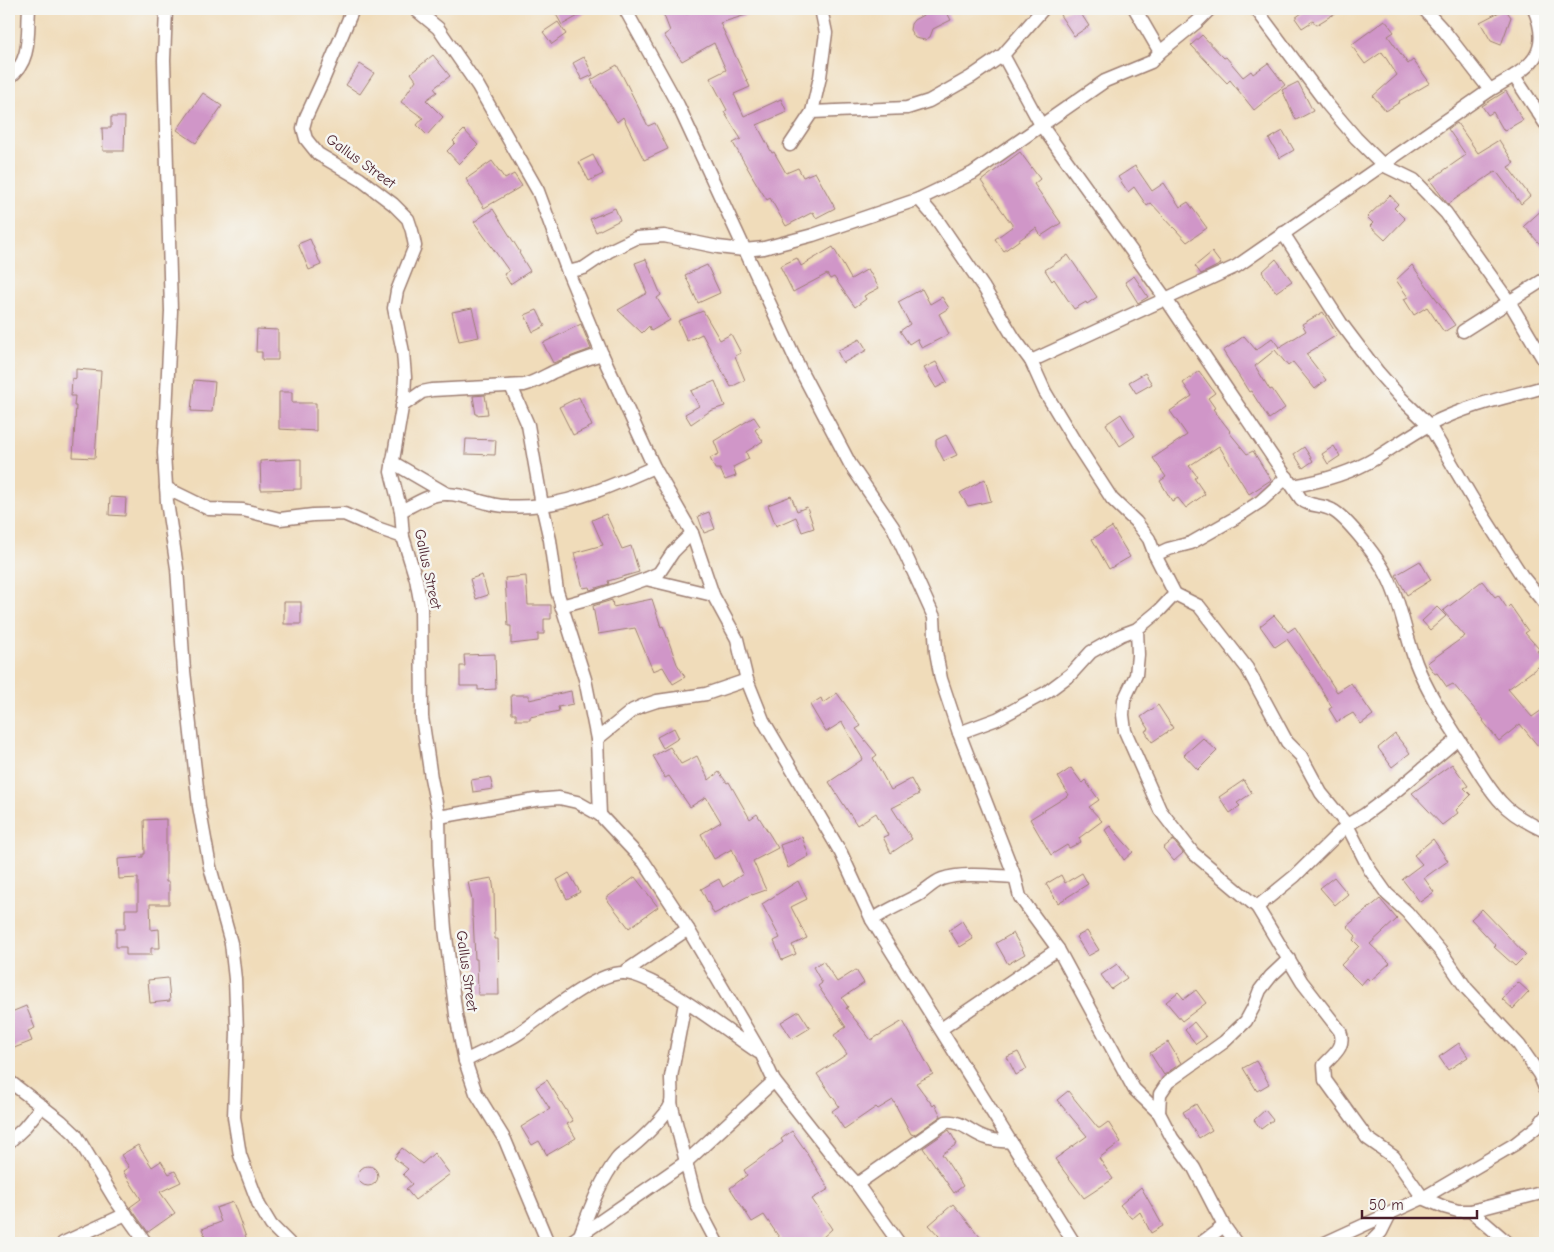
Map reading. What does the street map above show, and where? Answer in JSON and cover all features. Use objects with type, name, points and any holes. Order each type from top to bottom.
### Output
[{"type":"street","points":[[9,78],[17,72],[26,58],[29,9]]},
{"type":"street","points":[[166,9],[164,60],[171,312],[164,453],[166,488],[177,568],[184,670],[199,806],[210,867],[231,943],[238,1032],[234,1117],[240,1155],[259,1205],[270,1225],[289,1243]]},
{"type":"street","name":"Gallus Street","points":[[353,9],[303,128],[306,140],[318,154],[360,179],[393,204],[408,219],[415,246],[397,291],[394,308],[403,352],[405,377],[391,472],[401,511],[403,537],[416,579],[421,606],[422,717],[439,818],[445,929],[456,1015],[465,1060],[476,1094],[505,1140],[548,1243]]},
{"type":"street","points":[[415,9],[438,28],[478,86],[538,191],[568,272],[602,354],[654,467],[692,533],[713,595],[737,639],[747,680],[763,720],[841,853],[872,920],[1074,1243]]},
{"type":"street","points":[[625,9],[678,106],[800,369],[850,464],[894,527],[934,617],[936,652],[941,679],[959,733],[1016,877],[1020,898],[1058,949],[1134,1089],[1159,1113],[1172,1138],[1194,1168],[1224,1226],[1236,1243]]},
{"type":"street","points":[[790,144],[812,112],[820,77],[826,33],[821,9]]},
{"type":"street","points":[[812,112],[906,108],[929,101],[971,77],[1003,55],[1043,9]]},
{"type":"street","points":[[1135,9],[1160,52]]},
{"type":"street","points":[[568,272],[584,268],[609,251],[636,238],[664,236],[718,247],[744,250],[764,248],[919,199],[973,173],[1105,81],[1151,62],[1210,9]]},
{"type":"street","points":[[1256,9],[1356,138],[1383,165],[1414,180],[1446,213],[1510,303],[1545,362]]},
{"type":"street","points":[[1424,9],[1445,32],[1490,90]]},
{"type":"street","points":[[1031,360],[1237,266],[1345,189],[1383,165],[1490,90],[1514,76],[1531,64],[1538,53],[1541,35],[1534,9]]},
{"type":"street","points":[[1003,55],[1041,125],[1166,299],[1304,503],[1332,510],[1341,516],[1352,527],[1382,566],[1394,592],[1416,662],[1432,697],[1501,803],[1520,818],[1545,831]]},
{"type":"street","points":[[1514,76],[1545,123]]},
{"type":"street","points":[[919,199],[938,221],[984,288],[1014,338],[1031,360],[1045,392],[1112,499],[1136,522],[1149,539],[1175,594],[1199,606],[1248,668],[1264,696],[1275,722],[1300,756],[1320,794],[1347,825],[1370,870],[1388,894],[1407,912],[1442,953],[1466,988],[1542,1074],[1545,1088]]},
{"type":"street","points":[[1283,234],[1341,323],[1373,365],[1401,398],[1429,425],[1472,498],[1522,576],[1545,604]]},
{"type":"street","points":[[1463,331],[1545,280]]},
{"type":"street","points":[[402,406],[422,392],[432,390],[511,386],[536,381],[581,360],[602,354]]},
{"type":"street","points":[[511,386],[528,425],[550,540],[557,591],[585,679],[597,739],[600,815]]},
{"type":"street","points":[[1155,555],[1168,549],[1191,543],[1235,518],[1290,482],[1315,482],[1344,474],[1376,458],[1429,425],[1471,406],[1545,388]]},
{"type":"street","points":[[392,462],[447,494],[509,506],[542,505],[580,496],[611,486],[654,467]]},
{"type":"street","points":[[166,488],[209,509],[243,510],[280,519],[344,514],[403,537]]},
{"type":"street","points":[[401,511],[432,497],[447,494]]},
{"type":"street","points":[[561,606],[602,595],[659,573],[673,552],[692,533]]},
{"type":"street","points":[[646,579],[713,595]]},
{"type":"street","points":[[959,733],[996,719],[1047,692],[1071,674],[1091,652],[1121,635],[1137,629],[1160,610],[1175,594]]},
{"type":"street","points":[[1137,629],[1138,655],[1136,675],[1124,700],[1123,715],[1126,731],[1132,746],[1160,810],[1193,853],[1257,907],[1302,982],[1340,1031],[1343,1038],[1341,1046],[1324,1065],[1325,1080],[1368,1138],[1394,1157],[1423,1198],[1444,1208],[1471,1211],[1545,1192]]},
{"type":"street","points":[[597,739],[633,710],[642,706],[657,701],[706,694],[747,680]]},
{"type":"street","points":[[1257,907],[1295,876],[1347,825],[1396,791],[1458,739]]},
{"type":"street","points":[[439,818],[535,800],[560,798],[577,802],[600,815],[644,862],[688,929],[762,1055],[774,1081],[857,1184],[899,1243]]},
{"type":"street","points":[[872,920],[886,910],[919,894],[942,879],[957,876],[1016,877]]},
{"type":"street","points":[[623,973],[688,929]]},
{"type":"street","points":[[941,1029],[1058,949]]},
{"type":"street","points":[[1159,1113],[1160,1094],[1168,1082],[1224,1042],[1246,1021],[1260,990],[1271,976],[1289,959]]},
{"type":"street","points":[[465,1060],[518,1034],[577,992],[608,975],[623,973],[637,975],[670,992],[762,1055]]},
{"type":"street","points":[[685,1003],[670,1089],[671,1103],[697,1205],[717,1243]]},
{"type":"street","points":[[9,1081],[76,1135],[114,1198],[146,1243]]},
{"type":"street","points":[[569,1243],[686,1162],[774,1081]]},
{"type":"street","points":[[580,1235],[610,1168],[619,1156],[647,1134],[671,1103]]},
{"type":"street","points":[[9,1142],[23,1129],[42,1106]]},
{"type":"street","points":[[1325,1243],[1423,1198],[1515,1144],[1538,1126],[1545,1117]]},
{"type":"street","points":[[857,1184],[946,1122],[953,1121],[959,1123],[987,1138],[1011,1142]]},
{"type":"street","points":[[1471,1211],[1508,1243]]},
{"type":"street","points":[[63,1243],[126,1214]]},
{"type":"street","points":[[1370,1243],[1381,1232],[1390,1214]]},
{"type":"street","points":[[1201,1243],[1224,1226]]},
{"type":"building","points":[[553,9],[591,9],[562,25]]},
{"type":"building","points":[[673,9],[684,9],[687,14],[700,9],[756,9],[756,12],[720,23],[750,87],[734,94],[744,116],[781,99],[787,112],[757,125],[772,153],[774,152],[786,173],[798,168],[803,177],[815,172],[835,208],[816,218],[813,212],[786,226],[770,198],[767,200],[758,186],[733,143],[741,139],[724,112],[727,110],[710,78],[726,70],[714,43],[682,61],[664,35],[670,31],[663,13]]},
{"type":"building","points":[[934,9],[945,9],[951,20],[933,29],[930,37],[925,40],[915,38],[910,30],[911,24],[914,20]]},
{"type":"building","points":[[1070,9],[1078,9],[1089,26],[1074,36],[1060,15]]},
{"type":"building","points":[[1305,9],[1342,9],[1316,25],[1313,21],[1302,28],[1295,18]]},
{"type":"building","points":[[1505,9],[1511,17],[1501,45],[1491,41],[1480,22]]},
{"type":"building","points":[[1385,20],[1394,32],[1388,36],[1408,64],[1413,60],[1430,83],[1386,111],[1373,96],[1397,75],[1382,52],[1365,64],[1351,45]]},
{"type":"building","points":[[558,22],[566,34],[552,44],[543,32]]},
{"type":"building","points":[[1202,35],[1224,58],[1226,57],[1243,77],[1251,71],[1253,74],[1268,63],[1285,85],[1254,110],[1230,80],[1227,83],[1191,45]]},
{"type":"building","points":[[433,55],[450,76],[434,88],[437,92],[426,100],[443,117],[427,135],[417,125],[423,118],[401,102],[416,80],[411,73]]},
{"type":"building","points":[[584,57],[593,75],[582,80],[573,63]]},
{"type":"building","points":[[360,64],[374,73],[360,94],[346,85]]},
{"type":"building","points":[[617,65],[648,126],[655,123],[668,149],[644,160],[623,117],[617,122],[591,80]]},
{"type":"building","points":[[1298,82],[1313,111],[1296,120],[1282,90]]},
{"type":"building","points":[[1506,91],[1523,120],[1504,131],[1493,112],[1488,115],[1482,106]]},
{"type":"building","points":[[203,93],[222,106],[196,143],[177,130]]},
{"type":"building","points":[[111,117],[125,117],[124,151],[103,151],[102,128],[111,128]]},
{"type":"building","points":[[1457,123],[1478,153],[1499,140],[1514,163],[1508,167],[1530,196],[1521,204],[1496,171],[1448,204],[1430,180],[1466,155],[1448,129]]},
{"type":"building","points":[[464,130],[478,145],[459,164],[447,151],[455,143],[453,141]]},
{"type":"building","points":[[1283,131],[1294,150],[1280,158],[1269,139]]},
{"type":"building","points":[[1020,152],[1040,179],[1034,184],[1061,223],[1041,236],[1036,228],[1004,251],[995,239],[1013,226],[981,181]]},
{"type":"building","points":[[593,155],[603,174],[589,181],[579,162]]},
{"type":"building","points":[[492,161],[505,179],[514,174],[522,186],[484,208],[466,179]]},
{"type":"building","points":[[1135,166],[1152,191],[1164,183],[1180,207],[1188,202],[1207,228],[1187,242],[1151,203],[1147,206],[1134,187],[1128,192],[1118,177]]},
{"type":"building","points":[[1390,195],[1398,204],[1394,208],[1405,219],[1385,240],[1370,226],[1373,223],[1367,217]]},
{"type":"building","points":[[1545,207],[1545,250],[1524,226]]},
{"type":"building","points":[[615,208],[620,220],[596,232],[590,219]]},
{"type":"building","points":[[493,209],[530,271],[510,284],[504,274],[509,271],[474,222]]},
{"type":"building","points":[[310,239],[321,265],[309,270],[298,244]]},
{"type":"building","points":[[833,247],[851,279],[868,269],[879,288],[864,296],[866,299],[855,307],[834,277],[830,279],[827,274],[793,292],[780,266],[797,258],[801,266]]},
{"type":"building","points":[[1212,252],[1221,264],[1201,274],[1195,266]]},
{"type":"building","points":[[1068,255],[1097,297],[1087,304],[1086,302],[1074,309],[1054,279],[1052,281],[1045,270]]},
{"type":"building","points":[[646,259],[661,295],[657,298],[670,320],[651,331],[649,326],[642,333],[618,310],[647,293],[635,263]]},
{"type":"building","points":[[1276,259],[1292,281],[1276,292],[1262,272]]},
{"type":"building","points":[[707,265],[720,293],[698,303],[685,275]]},
{"type":"building","points":[[1412,265],[1455,325],[1444,332],[1427,307],[1414,315],[1404,299],[1408,297],[1396,280]]},
{"type":"building","points":[[1134,276],[1148,297],[1138,303],[1125,282]]},
{"type":"building","points":[[922,289],[930,304],[942,297],[949,308],[939,314],[949,334],[922,348],[917,339],[909,344],[900,331],[910,324],[898,302]]},
{"type":"building","points":[[472,308],[479,337],[459,341],[452,312]]},
{"type":"building","points":[[537,310],[545,326],[533,332],[525,315]]},
{"type":"building","points":[[703,311],[720,340],[731,334],[741,353],[735,356],[745,380],[731,387],[702,334],[687,341],[678,321]]},
{"type":"building","points":[[1323,312],[1337,335],[1306,354],[1326,380],[1315,389],[1293,362],[1288,366],[1275,350],[1255,366],[1270,390],[1272,389],[1285,408],[1269,419],[1223,351],[1244,336],[1256,350],[1272,338],[1278,348],[1306,331],[1302,324]]},
{"type":"building","points":[[581,324],[591,349],[553,363],[543,343]]},
{"type":"building","points":[[257,329],[278,330],[278,360],[262,360],[262,352],[256,352]]},
{"type":"building","points":[[860,339],[867,350],[843,363],[837,351]]},
{"type":"building","points":[[936,362],[947,382],[936,388],[924,368]]},
{"type":"building","points":[[76,369],[101,371],[95,458],[73,457],[76,406],[74,406],[75,396],[71,396],[72,378],[76,379]]},
{"type":"building","points":[[1199,371],[1215,393],[1208,398],[1215,408],[1213,409],[1247,454],[1253,451],[1271,480],[1249,494],[1219,446],[1189,466],[1197,476],[1194,478],[1205,494],[1186,508],[1178,498],[1172,501],[1160,481],[1166,477],[1153,458],[1187,435],[1170,411],[1192,396],[1183,383]]},
{"type":"building","points":[[1145,373],[1152,384],[1136,393],[1129,382]]},
{"type":"building","points":[[194,380],[215,382],[212,412],[191,411]]},
{"type":"building","points":[[715,381],[725,406],[710,411],[691,424],[685,414],[699,406],[691,391]]},
{"type":"building","points":[[279,392],[292,392],[292,403],[316,403],[316,431],[279,429]]},
{"type":"building","points":[[485,395],[488,414],[476,415],[473,396]]},
{"type":"building","points":[[579,397],[592,426],[573,435],[559,407]]},
{"type":"building","points":[[1121,414],[1135,436],[1120,446],[1106,424]]},
{"type":"building","points":[[754,417],[760,426],[755,430],[763,441],[746,452],[749,459],[733,467],[736,476],[725,480],[720,469],[715,469],[710,458],[719,454],[714,441]]},
{"type":"building","points":[[946,435],[957,455],[944,461],[936,445],[936,440]]},
{"type":"building","points":[[466,439],[496,440],[495,455],[465,454]]},
{"type":"building","points":[[1334,446],[1340,456],[1328,464],[1322,454]]},
{"type":"building","points":[[1304,447],[1313,461],[1303,468],[1294,454]]},
{"type":"building","points":[[301,459],[301,489],[261,490],[260,461]]},
{"type":"building","points":[[985,479],[991,501],[968,506],[960,493]]},
{"type":"building","points":[[791,496],[797,511],[807,507],[814,528],[802,532],[796,517],[776,526],[768,505]]},
{"type":"building","points":[[110,497],[126,498],[125,516],[109,515]]},
{"type":"building","points":[[709,512],[715,529],[704,533],[698,516]]},
{"type":"building","points":[[606,514],[622,549],[631,546],[639,572],[608,581],[609,584],[590,590],[589,587],[583,588],[574,553],[603,545],[592,520]]},
{"type":"building","points":[[1112,527],[1130,557],[1109,569],[1092,539]]},
{"type":"building","points":[[1420,561],[1431,580],[1407,595],[1396,575]]},
{"type":"building","points":[[482,575],[488,595],[476,599],[470,579]]},
{"type":"building","points":[[526,576],[528,605],[551,605],[551,619],[544,619],[544,634],[538,634],[538,641],[511,644],[511,626],[508,626],[505,578]]},
{"type":"building","points":[[1482,581],[1495,597],[1498,595],[1507,608],[1510,605],[1528,631],[1525,633],[1539,649],[1537,651],[1545,662],[1508,689],[1532,717],[1545,708],[1545,741],[1538,746],[1520,724],[1499,741],[1484,720],[1453,684],[1447,687],[1427,663],[1465,636],[1443,611]]},
{"type":"building","points":[[652,599],[661,627],[663,626],[677,664],[685,677],[673,684],[663,667],[653,671],[635,628],[598,634],[593,606],[612,600],[613,607]]},
{"type":"building","points":[[284,602],[301,602],[301,624],[284,624]]},
{"type":"building","points":[[1437,607],[1446,616],[1430,630],[1422,621]]},
{"type":"building","points":[[1274,615],[1288,632],[1295,627],[1337,692],[1351,683],[1373,715],[1361,724],[1353,713],[1337,722],[1329,709],[1332,707],[1314,677],[1287,639],[1275,647],[1260,626]]},
{"type":"building","points":[[495,654],[496,689],[478,690],[478,686],[460,686],[460,666],[465,666],[464,655]]},
{"type":"building","points":[[571,691],[573,704],[558,707],[559,711],[530,717],[530,720],[516,720],[516,714],[512,714],[511,695],[529,695],[529,700]]},
{"type":"building","points":[[837,693],[861,726],[856,729],[877,755],[873,758],[891,790],[911,779],[919,794],[892,808],[912,839],[891,853],[883,837],[888,835],[876,813],[857,825],[829,782],[863,759],[842,722],[826,732],[810,705],[821,698],[823,703]]},
{"type":"building","points":[[1158,705],[1173,728],[1152,742],[1145,731],[1149,729],[1141,717]]},
{"type":"building","points":[[674,728],[679,738],[663,748],[657,737]]},
{"type":"building","points":[[1395,734],[1410,753],[1392,767],[1378,748]]},
{"type":"building","points":[[1203,738],[1217,751],[1198,770],[1184,755]]},
{"type":"building","points":[[670,747],[681,764],[697,756],[709,780],[719,772],[727,783],[729,782],[750,819],[757,814],[778,848],[753,861],[766,890],[752,894],[714,914],[701,889],[719,879],[723,887],[743,874],[732,849],[714,859],[701,834],[721,822],[706,797],[690,807],[669,776],[665,778],[653,756]]},
{"type":"building","points":[[1452,764],[1468,786],[1464,788],[1471,795],[1456,810],[1458,813],[1442,825],[1412,793]]},
{"type":"building","points":[[1071,768],[1082,783],[1085,780],[1099,800],[1089,807],[1102,821],[1079,838],[1081,842],[1069,848],[1067,845],[1051,855],[1030,819],[1069,795],[1058,777]]},
{"type":"building","points":[[490,777],[493,789],[473,792],[471,780]]},
{"type":"building","points":[[1244,780],[1252,793],[1237,803],[1240,806],[1230,813],[1219,797]]},
{"type":"building","points":[[166,819],[166,882],[169,882],[169,904],[150,904],[151,930],[159,929],[160,948],[151,948],[151,955],[126,955],[126,947],[116,947],[116,929],[125,929],[125,909],[138,909],[138,878],[119,879],[118,859],[143,857],[143,854],[145,854],[144,820]]},
{"type":"building","points":[[1110,826],[1133,852],[1124,860],[1105,830]]},
{"type":"building","points":[[802,837],[809,856],[788,868],[780,845]]},
{"type":"building","points":[[1433,839],[1448,861],[1424,878],[1434,892],[1420,902],[1402,879],[1422,864],[1414,855]]},
{"type":"building","points":[[1173,840],[1183,853],[1174,861],[1163,848]]},
{"type":"building","points":[[569,873],[580,892],[567,899],[557,880]]},
{"type":"building","points":[[1082,873],[1088,884],[1058,903],[1046,884],[1061,875],[1065,883]]},
{"type":"building","points":[[635,877],[658,907],[629,928],[606,898]]},
{"type":"building","points":[[1334,877],[1348,894],[1335,905],[1320,888]]},
{"type":"building","points":[[492,878],[495,939],[498,939],[499,995],[478,995],[472,900],[468,882]]},
{"type":"building","points":[[798,881],[807,899],[791,907],[807,938],[792,945],[796,954],[782,960],[774,941],[780,938],[762,904]]},
{"type":"building","points":[[1380,899],[1397,919],[1370,944],[1390,963],[1370,981],[1367,978],[1361,985],[1341,965],[1359,946],[1353,940],[1356,936],[1347,926]]},
{"type":"building","points":[[1482,909],[1526,955],[1515,966],[1494,947],[1496,946],[1471,919]]},
{"type":"building","points":[[962,921],[973,939],[960,947],[949,930]]},
{"type":"building","points":[[1087,931],[1099,950],[1088,956],[1076,937]]},
{"type":"building","points":[[1013,933],[1025,954],[1008,964],[996,943]]},
{"type":"building","points":[[823,961],[837,982],[856,970],[864,983],[842,998],[848,1007],[846,1008],[871,1040],[903,1021],[933,1074],[916,1083],[933,1106],[935,1104],[941,1116],[914,1135],[911,1134],[893,1100],[878,1109],[876,1107],[844,1129],[832,1111],[839,1106],[817,1074],[847,1054],[834,1035],[846,1027],[818,986],[822,983],[813,967]]},
{"type":"building","points":[[1117,964],[1127,978],[1111,989],[1101,975]]},
{"type":"building","points":[[168,978],[170,1001],[150,1003],[148,980]]},
{"type":"building","points":[[1518,982],[1529,992],[1513,1009],[1502,999]]},
{"type":"building","points":[[1196,990],[1206,1003],[1182,1021],[1166,1002],[1178,992],[1184,999]]},
{"type":"building","points":[[26,1006],[35,1028],[28,1031],[32,1041],[9,1050],[9,1013]]},
{"type":"building","points":[[799,1011],[810,1028],[792,1039],[781,1022]]},
{"type":"building","points":[[1194,1022],[1206,1037],[1196,1044],[1185,1030]]},
{"type":"building","points":[[1168,1042],[1181,1063],[1164,1075],[1150,1053]]},
{"type":"building","points":[[1459,1043],[1468,1057],[1448,1070],[1439,1057]]},
{"type":"building","points":[[1018,1052],[1027,1069],[1016,1075],[1007,1057]]},
{"type":"building","points":[[1256,1061],[1269,1084],[1257,1091],[1243,1068]]},
{"type":"building","points":[[547,1080],[573,1121],[567,1124],[576,1138],[547,1155],[539,1141],[532,1145],[521,1127],[550,1109],[536,1087]]},
{"type":"building","points":[[1068,1091],[1098,1128],[1108,1122],[1121,1142],[1099,1158],[1113,1179],[1084,1198],[1055,1159],[1087,1136],[1057,1100]]},
{"type":"building","points":[[1196,1104],[1212,1130],[1199,1138],[1183,1112]]},
{"type":"building","points":[[1265,1110],[1273,1120],[1261,1129],[1254,1120]]},
{"type":"building","points":[[949,1130],[957,1144],[942,1154],[963,1186],[954,1193],[923,1148]]},
{"type":"building","points":[[792,1131],[829,1189],[812,1199],[832,1229],[822,1238],[825,1243],[783,1243],[764,1215],[752,1222],[730,1188],[747,1175],[744,1170],[783,1142],[781,1139]]},
{"type":"building","points":[[138,1145],[152,1167],[161,1161],[169,1174],[175,1171],[181,1182],[160,1192],[175,1213],[148,1232],[130,1207],[141,1199],[123,1171],[129,1167],[121,1155]]},
{"type":"building","points":[[402,1148],[422,1164],[434,1153],[450,1174],[415,1200],[406,1189],[412,1184],[403,1174],[408,1169],[394,1158]]},
{"type":"building","points":[[364,1166],[372,1166],[378,1172],[378,1180],[372,1186],[364,1186],[358,1180],[358,1172]]},
{"type":"building","points":[[1141,1187],[1163,1226],[1151,1233],[1140,1212],[1131,1218],[1120,1205]]},
{"type":"building","points":[[233,1202],[248,1243],[208,1243],[202,1229],[221,1222],[216,1208]]},
{"type":"building","points":[[953,1204],[985,1243],[930,1243],[939,1236],[929,1225]]}]
